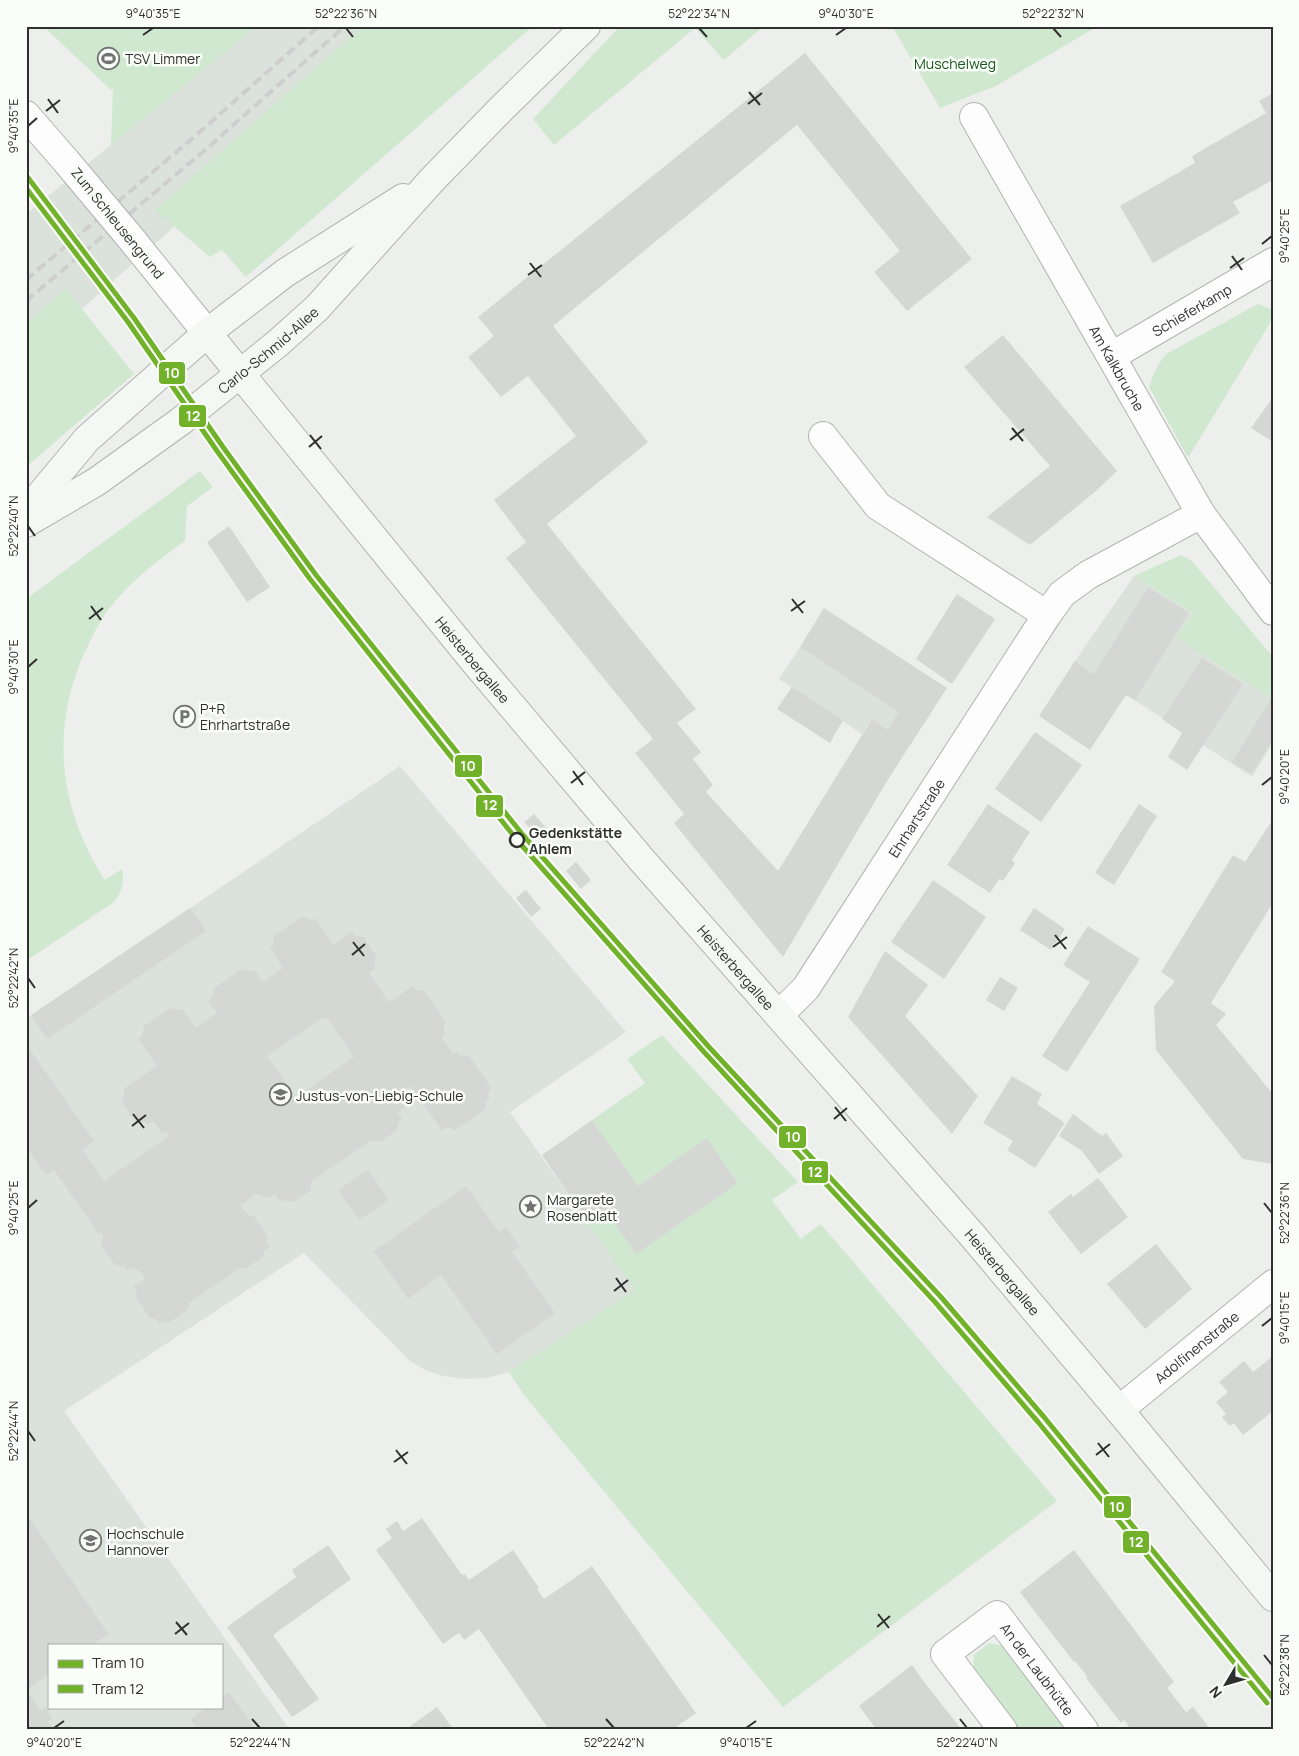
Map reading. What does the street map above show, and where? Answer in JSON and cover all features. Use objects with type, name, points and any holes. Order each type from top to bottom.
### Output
[{"type":"main road","name":"Carlo-Schmid-Allee","points":[[26,523],[96,482],[181,421],[278,343],[317,308],[432,180],[586,26]]},
{"type":"main road","name":"Carlo-Schmid-Allee","points":[[26,512],[87,439],[207,333],[284,273],[432,180]]},
{"type":"main road","name":"Heisterbergallee","points":[[207,333],[485,674],[641,859],[972,1235],[1273,1597]]},
{"type":"street","name":"Zum Schleusengrund","points":[[26,115],[133,241],[207,333]]},
{"type":"street","name":"Am Kalkbruche","points":[[974,116],[1201,514],[1273,611]]},
{"type":"street","name":"Schieferkamp","points":[[1112,356],[1273,262]]},
{"type":"street","points":[[823,436],[878,506],[1047,615]]},
{"type":"street","name":"Ehrhartstraße","points":[[779,1015],[806,988],[1062,594],[1088,575],[1201,514]]},
{"type":"street","name":"Adolfinenstraße","points":[[1119,1410],[1273,1284]]},
{"type":"street","name":"An der Laubhütte","points":[[1003,1730],[945,1654],[996,1615],[1084,1730]]},
{"type":"shaded area","points":[[257,26],[399,26],[84,307],[26,355],[26,214]]},
{"type":"shaded area","points":[[1134,576],[1193,613],[1177,638],[1273,699],[1273,743],[1252,777],[1075,661]]},
{"type":"shaded area","points":[[800,647],[898,712],[888,730],[872,719],[862,734],[779,679]]},
{"type":"shaded area","name":"Justus-von-Liebig-Schule","points":[[400,766],[626,1032],[510,1112],[636,1290],[509,1372],[487,1378],[464,1379],[443,1376],[425,1370],[410,1361],[304,1253],[64,1411],[290,1730],[26,1730],[26,1019]]},
{"type":"green space","points":[[43,26],[257,26],[111,145],[113,89],[111,90]]},
{"type":"green space","points":[[363,26],[533,26],[246,277],[222,250],[210,257],[155,210]]},
{"type":"green space","points":[[620,26],[764,26],[724,60],[695,28],[554,145],[533,119]]},
{"type":"green space","name":"Muschelweg","points":[[892,26],[1098,26],[996,86],[940,108]]},
{"type":"green space","points":[[66,289],[134,374],[26,467],[26,323]]},
{"type":"green space","points":[[1258,304],[1273,310],[1273,318],[1188,458],[1149,387],[1154,373],[1166,354]]},
{"type":"green space","points":[[200,471],[213,487],[187,506],[185,541],[136,579],[107,612],[95,630],[83,656],[66,713],[65,771],[78,827],[90,854],[105,880],[122,869],[123,882],[121,890],[114,902],[26,961],[26,599]]},
{"type":"green space","points":[[1181,555],[1191,560],[1273,657],[1273,699],[1176,638],[1193,613],[1134,576]]},
{"type":"green space","points":[[662,1035],[798,1182],[772,1200],[801,1239],[821,1224],[1057,1501],[783,1707],[524,1395],[509,1372],[635,1290],[588,1223],[606,1210],[636,1253],[738,1183],[707,1139],[638,1186],[592,1120],[645,1083],[627,1059]]},
{"type":"green space","points":[[989,1643],[1009,1647],[1069,1730],[1014,1730],[973,1676],[974,1655]]},
{"type":"building","points":[[805,53],[972,259],[907,311],[874,272],[900,251],[797,125],[553,326],[648,442],[547,524],[696,709],[677,723],[701,752],[693,759],[713,785],[706,792],[778,871],[872,719],[888,730],[898,712],[800,647],[824,608],[947,688],[887,781],[783,957],[674,823],[684,814],[635,753],[653,739],[506,558],[526,542],[494,500],[576,436],[528,376],[501,397],[468,357],[494,336],[478,317]]},
{"type":"building","points":[[1273,93],[1273,180],[1233,202],[1240,213],[1153,263],[1120,206],[1195,163],[1192,156],[1266,113],[1259,101]]},
{"type":"building","points":[[1003,335],[1117,471],[1096,491],[1030,545],[987,517],[1050,466],[964,367]]},
{"type":"building","points":[[1273,397],[1273,442],[1251,428]]},
{"type":"building","points":[[229,526],[270,587],[247,602],[207,542]]},
{"type":"building","points":[[1148,587],[1189,613],[1135,700],[1126,695],[1090,750],[1039,716],[1075,661],[1094,674]]},
{"type":"building","points":[[957,594],[995,619],[952,684],[916,659]]},
{"type":"building","points":[[1202,658],[1243,684],[1187,770],[1168,757],[1182,733],[1162,719]]},
{"type":"building","points":[[792,687],[843,720],[830,743],[777,709]]},
{"type":"building","points":[[1270,700],[1273,702],[1273,739],[1252,774],[1232,762]]},
{"type":"building","points":[[1035,732],[1082,765],[1041,822],[995,789]]},
{"type":"building","points":[[988,804],[1030,832],[1012,860],[1015,863],[1003,881],[999,879],[990,893],[947,865]]},
{"type":"building","points":[[1139,804],[1157,816],[1114,885],[1095,873]]},
{"type":"building","points":[[534,814],[550,832],[540,840],[524,822]]},
{"type":"building","points":[[1273,819],[1273,903],[1211,1003],[1226,1014],[1216,1025],[1273,1094],[1273,1164],[1243,1159],[1156,1050],[1154,1006],[1175,981],[1161,972],[1233,855],[1245,862]]},
{"type":"building","points":[[576,862],[591,880],[581,889],[566,871]]},
{"type":"building","points":[[933,880],[986,917],[944,979],[891,942]]},
{"type":"building","points":[[526,890],[541,909],[531,917],[516,898]]},
{"type":"building","points":[[190,908],[206,931],[47,1039],[31,1015]]},
{"type":"building","points":[[1034,908],[1065,929],[1051,950],[1020,930]]},
{"type":"building","points":[[302,917],[312,920],[315,918],[333,945],[352,932],[355,936],[364,937],[376,956],[374,964],[376,968],[369,973],[389,1002],[413,986],[416,990],[424,990],[445,1021],[443,1031],[445,1034],[441,1037],[453,1054],[457,1051],[460,1055],[469,1056],[491,1087],[488,1095],[490,1098],[486,1100],[486,1109],[455,1130],[447,1127],[442,1131],[411,1086],[402,1091],[405,1095],[404,1108],[397,1112],[402,1118],[399,1121],[397,1130],[381,1142],[370,1141],[312,1181],[310,1191],[293,1202],[284,1200],[280,1202],[275,1194],[269,1198],[256,1194],[240,1205],[248,1215],[254,1216],[268,1237],[266,1242],[270,1247],[264,1251],[264,1256],[245,1269],[240,1268],[189,1303],[188,1309],[170,1322],[164,1321],[159,1324],[156,1319],[150,1318],[136,1298],[137,1292],[133,1287],[145,1279],[139,1270],[130,1268],[127,1270],[124,1266],[115,1265],[101,1245],[103,1237],[101,1233],[99,1234],[54,1170],[46,1175],[26,1147],[26,1044],[94,1141],[83,1150],[104,1181],[169,1136],[166,1131],[163,1134],[153,1121],[147,1125],[145,1122],[135,1121],[122,1103],[125,1093],[123,1089],[157,1066],[138,1039],[142,1036],[144,1026],[170,1008],[179,1010],[182,1008],[196,1028],[217,1013],[208,1001],[212,998],[214,988],[242,969],[250,972],[254,969],[263,982],[283,968],[270,948],[273,946],[274,936]],"holes":[[[322,1018],[328,1019],[354,1057],[296,1097],[267,1056]]]},
{"type":"building","points":[[1088,926],[1140,959],[1067,1072],[1042,1056],[1090,982],[1063,965]]},
{"type":"building","points":[[885,951],[928,985],[905,1016],[978,1096],[952,1134],[848,1017]]},
{"type":"building","points":[[1000,977],[1018,988],[1004,1011],[986,1000]]},
{"type":"building","points":[[1012,1076],[1042,1094],[1037,1104],[1065,1123],[1035,1168],[1007,1150],[1013,1141],[983,1123]]},
{"type":"building","points":[[1073,1114],[1102,1136],[1106,1133],[1123,1156],[1099,1174],[1082,1151],[1059,1136]]},
{"type":"building","points":[[592,1120],[638,1186],[707,1138],[738,1183],[636,1254],[606,1210],[588,1223],[542,1155]]},
{"type":"building","points":[[368,1170],[389,1200],[359,1220],[338,1190]]},
{"type":"building","points":[[1098,1178],[1128,1217],[1081,1254],[1048,1212],[1071,1194],[1073,1197]]},
{"type":"building","points":[[466,1186],[499,1232],[506,1227],[520,1247],[512,1252],[555,1313],[497,1354],[441,1275],[408,1299],[374,1251]]},
{"type":"building","points":[[1156,1244],[1192,1289],[1145,1329],[1107,1284]]},
{"type":"building","points":[[1273,1356],[1273,1411],[1243,1435],[1234,1423],[1230,1426],[1222,1417],[1226,1414],[1216,1402],[1228,1392],[1219,1382],[1244,1361],[1253,1372]]},
{"type":"building","points":[[26,1513],[107,1632],[110,1633],[94,1644],[48,1644],[48,1675],[26,1690]]},
{"type":"building","points":[[422,1518],[462,1575],[465,1574],[469,1580],[513,1550],[539,1588],[537,1589],[544,1599],[592,1566],[696,1713],[672,1730],[549,1730],[479,1629],[464,1640],[459,1633],[443,1644],[376,1550],[392,1538],[386,1529],[397,1521],[403,1531]]},
{"type":"building","points":[[328,1545],[351,1579],[273,1635],[319,1699],[292,1717],[227,1627],[296,1577],[292,1570]]},
{"type":"building","points":[[1074,1550],[1174,1682],[1167,1688],[1186,1712],[1193,1707],[1211,1730],[1131,1730],[1124,1720],[1121,1723],[1086,1678],[1087,1676],[1039,1617],[1020,1592]]},
{"type":"building","points":[[912,1665],[962,1730],[877,1730],[859,1706]]},
{"type":"building","points":[[26,1690],[41,1711],[46,1708],[52,1719],[48,1721],[54,1730],[26,1730]]},
{"type":"building","points":[[229,1692],[256,1730],[198,1730],[190,1719],[206,1708],[222,1708],[222,1697]]},
{"type":"building","points":[[437,1707],[454,1730],[405,1730]]},
{"type":"railway","points":[[26,280],[194,137],[319,26]]},
{"type":"railway","points":[[26,301],[205,150],[345,26]]},
{"type":"tram line","name":"10","points":[[26,175],[134,318],[223,447],[316,575],[523,835],[709,1047],[941,1297],[1044,1417],[1273,1698]]},
{"type":"tram line","name":"12","points":[[26,188],[128,322],[217,451],[310,579],[517,840],[704,1052],[935,1302],[1038,1422],[1267,1703]]},
{"type":"place","name":"TSV Limmer","points":[[109,58]]},
{"type":"place","name":"P+R Ehrhartstraße","points":[[184,716]]},
{"type":"place","name":"Gedenkstätte Ahlem","points":[[517,840]]},
{"type":"place","name":"Justus-von-Liebig-Schule","points":[[280,1095]]},
{"type":"place","name":"Margarete Rosenblatt","points":[[531,1207]]},
{"type":"place","name":"Hochschule Hannover","points":[[91,1541]]}]
